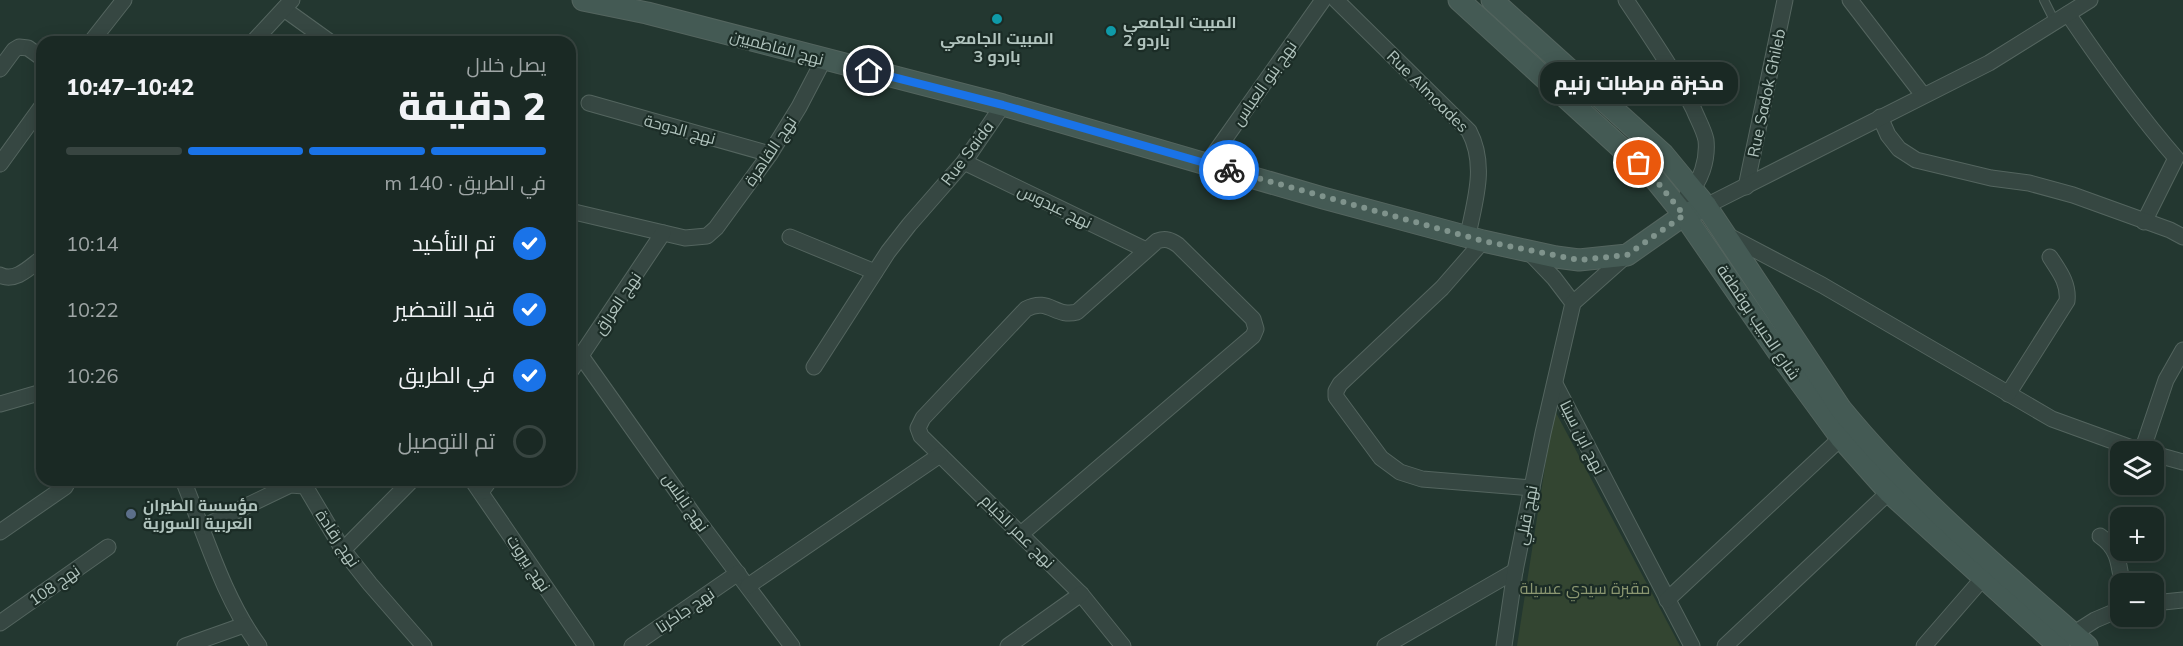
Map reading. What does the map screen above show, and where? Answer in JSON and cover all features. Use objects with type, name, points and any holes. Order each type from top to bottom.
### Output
[{"type":"main road","name":"نهج الفاطميين","points":[[583,0],[648,13],[1003,105],[1323,198],[1528,251],[1579,260],[1627,255]]},
{"type":"main road","name":"شارع الحبيب بوقطفة","points":[[1459,0],[1654,178],[1681,210],[1781,356],[1841,438],[1889,492],[1983,578],[2073,642]]},
{"type":"main road","name":"شارع الحبيب بوقطفة","points":[[1492,0],[1663,154],[1700,197],[1834,400],[1866,440],[2073,642]]},
{"type":"main road","points":[[1627,255],[1700,197]]},
{"type":"street","points":[[96,36],[124,0]]},
{"type":"street","name":"نهج بنو العباس","points":[[1208,164],[1327,0]]},
{"type":"street","name":"Rue Almoades","points":[[1327,0],[1470,131],[1477,146],[1479,184],[1475,238]]},
{"type":"street","points":[[1626,0],[1684,90],[1701,125],[1706,140],[1700,197],[1746,187],[1989,63],[2090,0]]},
{"type":"street","name":"Rue Sadok Ghileb","points":[[1746,187],[1785,0]]},
{"type":"street","points":[[1850,0],[1923,95]]},
{"type":"street","points":[[259,36],[287,5],[323,36]]},
{"type":"street","points":[[2062,18],[2146,124],[2179,153],[2144,222]]},
{"type":"street","points":[[0,69],[14,50],[19,47],[28,48],[36,54]]},
{"type":"street","name":"نهج القاهرة","points":[[663,233],[685,238],[707,236],[716,228],[770,154],[799,107],[824,59]]},
{"type":"street","name":"نهج الدوحة","points":[[589,104],[770,154]]},
{"type":"street","name":"Rue Saida","points":[[814,367],[875,272],[909,225],[964,162],[1003,105]]},
{"type":"street","points":[[0,164],[36,114]]},
{"type":"street","points":[[1880,117],[1888,135],[1899,149],[1916,160],[1991,178],[2029,183],[2073,195],[2170,230],[2183,237]]},
{"type":"street","name":"نهج عبدوس","points":[[964,162],[1146,250]]},
{"type":"street","points":[[576,212],[663,233]]},
{"type":"street","name":"نهج العراق","points":[[576,363],[663,233]]},
{"type":"street","points":[[1725,234],[1748,244],[1822,285],[2052,419],[2115,441]]},
{"type":"street","points":[[790,237],[875,272]]},
{"type":"street","points":[[1475,238],[1442,288],[1340,384],[1336,397],[1381,458],[1400,472],[1422,479],[1532,488]]},
{"type":"street","points":[[1021,534],[1253,336],[1256,329],[1253,319],[1179,245],[1168,239],[1162,239],[1146,250]]},
{"type":"street","name":"نهج عمر الخيام","points":[[1123,646],[1081,594],[940,455],[918,428],[923,418],[1026,309],[1035,304],[1044,304],[1063,314],[1077,312],[1146,250]]},
{"type":"street","points":[[1528,251],[1554,278],[1573,303],[1627,255]]},
{"type":"street","points":[[2008,394],[2067,301],[2064,279],[2050,257]]},
{"type":"street","points":[[0,275],[7,278],[15,277],[36,262]]},
{"type":"street","name":"نهج ابن سينا","points":[[1573,303],[1555,384],[1692,646]]},
{"type":"street","points":[[2146,441],[2166,380],[2183,350]]},
{"type":"street","name":"نهج نابلس","points":[[581,356],[693,513],[792,646]]},
{"type":"street","name":"نهج قبلي","points":[[1504,646],[1515,571],[1555,384]]},
{"type":"street","points":[[2,401],[36,393]]},
{"type":"street","points":[[1667,600],[1841,438]]},
{"type":"street","points":[[748,586],[940,455]]},
{"type":"street","points":[[2164,457],[2183,462]]},
{"type":"street","points":[[0,532],[66,486]]},
{"type":"street","points":[[186,486],[221,576],[244,625],[259,646]]},
{"type":"street","name":"نهج رقادة","points":[[203,527],[288,486]]},
{"type":"street","name":"نهج رقادة","points":[[304,486],[344,550],[424,646]]},
{"type":"street","points":[[344,550],[406,486]]},
{"type":"street","name":"نهج بيروت","points":[[482,486],[586,646]]},
{"type":"street","points":[[1725,646],[1889,492]]},
{"type":"street","points":[[2100,536],[2110,543],[2117,554],[2120,573]]},
{"type":"street","name":"نهج 108","points":[[0,623],[108,547]]},
{"type":"street","points":[[1384,646],[1515,571]]},
{"type":"street","name":"نهج جاكرتا","points":[[632,646],[738,573]]},
{"type":"street","points":[[1923,646],[1983,578]]},
{"type":"street","points":[[1008,646],[1081,594]]},
{"type":"street","points":[[2164,602],[2183,600]]},
{"type":"street","points":[[2073,642],[2095,620],[2110,614]]},
{"type":"street","points":[[184,646],[244,625]]},
{"type":"lane","points":[[2044,0],[2062,18]]},
{"type":"green space","name":"مقبرة سيدي عسيلة","points":[[1554,409],[1680,646],[1517,646]]},
{"type":"way so far","points":[[1229,170],[1483,241],[1579,260],[1627,255],[1684,215],[1639,163]]},
{"type":"place","name":"المبيت الجامعي باردو 3","points":[[997,19]]},
{"type":"place","name":"المبيت الجامعي باردو 2","points":[[1111,31]]},
{"type":"place","name":"مخبزة مرطبات رنيم","points":[[1639,163]]},
{"type":"place","name":"مؤسسة الطيران العربية السورية","points":[[131,514]]},
{"type":"route","points":[[869,71],[1003,105],[1229,170]]}]
